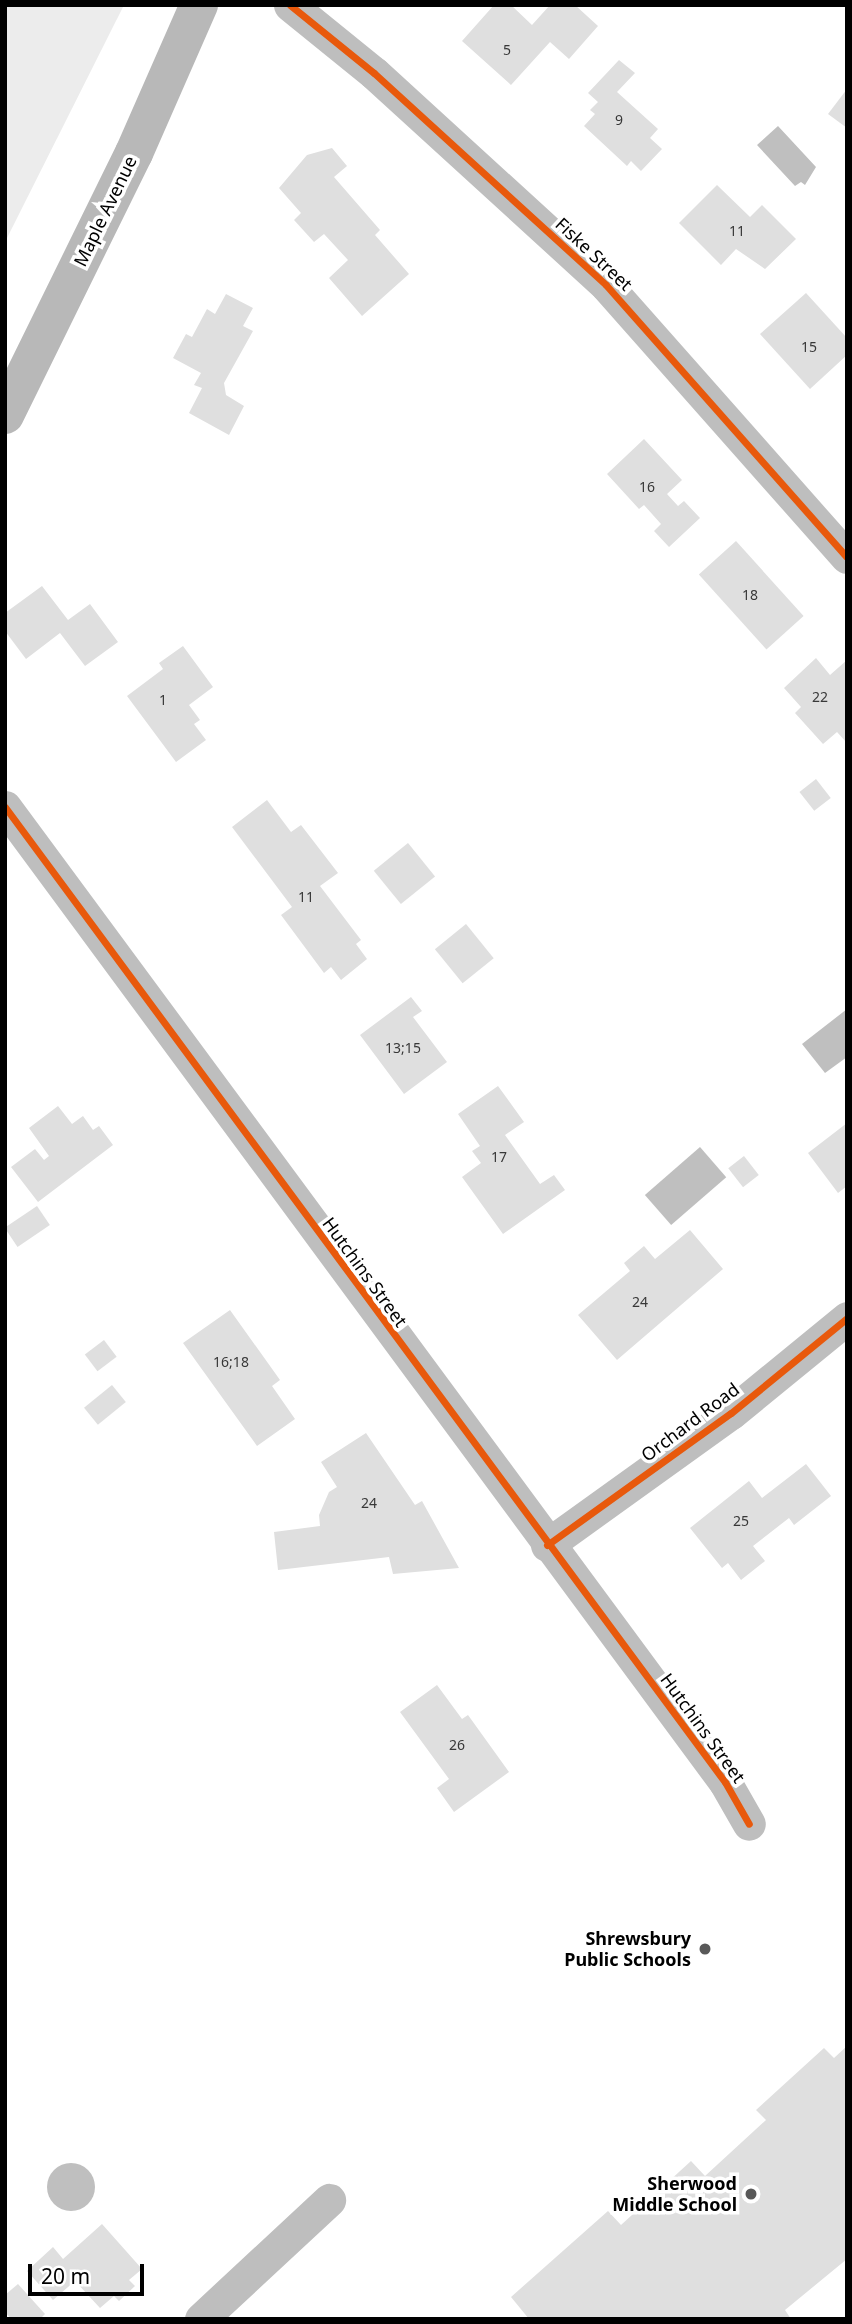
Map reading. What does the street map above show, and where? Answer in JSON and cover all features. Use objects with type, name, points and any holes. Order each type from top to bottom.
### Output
[{"type":"main road","name":"Maple Avenue","points":[[5,415],[134,153],[199,5]]},
{"type":"street","name":"Fiske Street","points":[[289,5],[374,73],[606,285],[847,557]]},
{"type":"street","name":"Hutchins Street","points":[[5,807],[547,1545],[725,1782],[749,1824]]},
{"type":"street","name":"Orchard Road","points":[[547,1545],[731,1413],[847,1318]]},
{"type":"street","points":[[201,2319],[329,2200]]},
{"type":"shaded area","points":[[5,5],[124,5],[5,242]]},
{"type":"shaded area","points":[[778,126],[816,167],[805,185],[801,182],[795,186],[757,145]]},
{"type":"shaded area","points":[[847,1009],[847,1057],[825,1073],[802,1044]]},
{"type":"shaded area","points":[[700,1147],[726,1177],[671,1225],[645,1195]]},
{"type":"shaded area","points":[[71,2163],[88,2170],[95,2187],[88,2204],[71,2211],[54,2204],[47,2187],[54,2170]]},
{"type":"building","points":[[494,5],[511,5],[532,25],[550,5],[575,5],[598,26],[569,59],[550,42],[511,85],[462,41]]},
{"type":"building","points":[[619,60],[635,73],[617,92],[658,129],[650,138],[662,149],[641,171],[631,161],[627,166],[584,126],[595,114],[590,110],[598,102],[588,93]]},
{"type":"building","points":[[847,89],[847,128],[828,114]]},
{"type":"building","points":[[332,148],[347,166],[334,177],[380,230],[375,235],[409,274],[362,316],[329,278],[348,260],[324,234],[314,242],[294,220],[301,213],[279,188],[307,155]]},
{"type":"building","points":[[717,185],[750,217],[762,205],[796,239],[765,269],[736,249],[721,265],[679,223]]},
{"type":"building","points":[[806,293],[847,338],[847,355],[810,389],[760,334]]},
{"type":"building","points":[[226,294],[253,308],[243,326],[253,331],[224,383],[226,395],[244,406],[229,435],[189,413],[202,388],[194,385],[201,373],[173,358],[186,334],[192,337],[207,309],[215,314]]},
{"type":"building","points":[[644,439],[682,480],[667,494],[678,506],[684,501],[700,518],[669,547],[654,531],[661,524],[644,505],[639,509],[607,474]]},
{"type":"building","points":[[736,541],[804,616],[766,650],[699,574]]},
{"type":"building","points":[[42,586],[68,620],[90,604],[118,642],[85,666],[60,633],[26,659],[5,631],[5,613]]},
{"type":"building","points":[[183,646],[213,687],[189,705],[200,720],[194,724],[206,740],[176,762],[127,696],[163,669],[159,663]]},
{"type":"building","points":[[816,658],[830,675],[847,660],[847,743],[837,732],[823,744],[795,713],[801,707],[784,688]]},
{"type":"building","points":[[816,779],[831,798],[814,811],[799,792]]},
{"type":"building","points":[[267,800],[291,832],[301,825],[338,873],[320,886],[361,940],[356,944],[367,959],[341,980],[331,967],[324,973],[281,915],[292,907],[232,827]]},
{"type":"building","points":[[408,843],[435,876],[401,904],[374,871]]},
{"type":"building","points":[[466,924],[494,958],[463,983],[435,949]]},
{"type":"building","points":[[411,997],[422,1011],[413,1017],[447,1062],[404,1094],[360,1035]]},
{"type":"building","points":[[498,1086],[524,1122],[505,1135],[540,1184],[554,1175],[565,1190],[503,1234],[462,1177],[481,1163],[472,1151],[480,1146],[458,1114]]},
{"type":"building","points":[[58,1106],[72,1124],[83,1116],[93,1130],[99,1126],[113,1145],[38,1202],[11,1167],[35,1149],[44,1160],[49,1156],[29,1128]]},
{"type":"building","points":[[847,1123],[847,1186],[838,1193],[808,1153]]},
{"type":"building","points":[[744,1156],[759,1175],[743,1187],[728,1168]]},
{"type":"building","points":[[37,1206],[50,1225],[18,1247],[5,1228]]},
{"type":"building","points":[[690,1230],[723,1269],[617,1360],[578,1315],[630,1271],[624,1263],[644,1246],[655,1259]]},
{"type":"building","points":[[230,1310],[280,1380],[272,1386],[295,1419],[257,1446],[183,1343]]},
{"type":"building","points":[[104,1340],[117,1357],[97,1371],[85,1354]]},
{"type":"building","points":[[112,1385],[126,1402],[98,1425],[84,1408]]},
{"type":"building","points":[[366,1433],[415,1505],[422,1501],[459,1568],[393,1574],[389,1557],[278,1570],[274,1532],[320,1526],[319,1515],[329,1492],[337,1487],[321,1462]]},
{"type":"building","points":[[806,1464],[831,1496],[794,1525],[789,1518],[753,1546],[765,1561],[741,1580],[728,1563],[722,1568],[690,1528],[749,1481],[762,1498]]},
{"type":"building","points":[[437,1685],[462,1719],[468,1715],[509,1772],[454,1812],[437,1788],[449,1779],[400,1712]]},
{"type":"building","name":"Sherwood Middle School","points":[[847,2046],[847,2259],[785,2310],[791,2319],[529,2319],[511,2297],[608,2211],[621,2225],[691,2161],[705,2176],[766,2120],[756,2110],[824,2048],[834,2058]]},
{"type":"building","points":[[102,2224],[142,2269],[129,2280],[135,2286],[119,2301],[114,2296],[100,2308],[75,2281],[53,2300],[27,2271],[53,2247],[63,2259]]},
{"type":"building","points":[[18,2284],[45,2314],[40,2319],[11,2319],[5,2312],[5,2295]]},
{"type":"cycle path","points":[[290,5],[374,73],[606,285],[847,557]]},
{"type":"cycle path","points":[[5,807],[725,1782],[749,1824]]},
{"type":"cycle path","points":[[547,1545],[731,1413],[847,1318]]},
{"type":"place","name":"Shrewsbury Public Schools","points":[[705,1949]]},
{"type":"place","name":"Sherwood Middle School","points":[[751,2194]]}]
